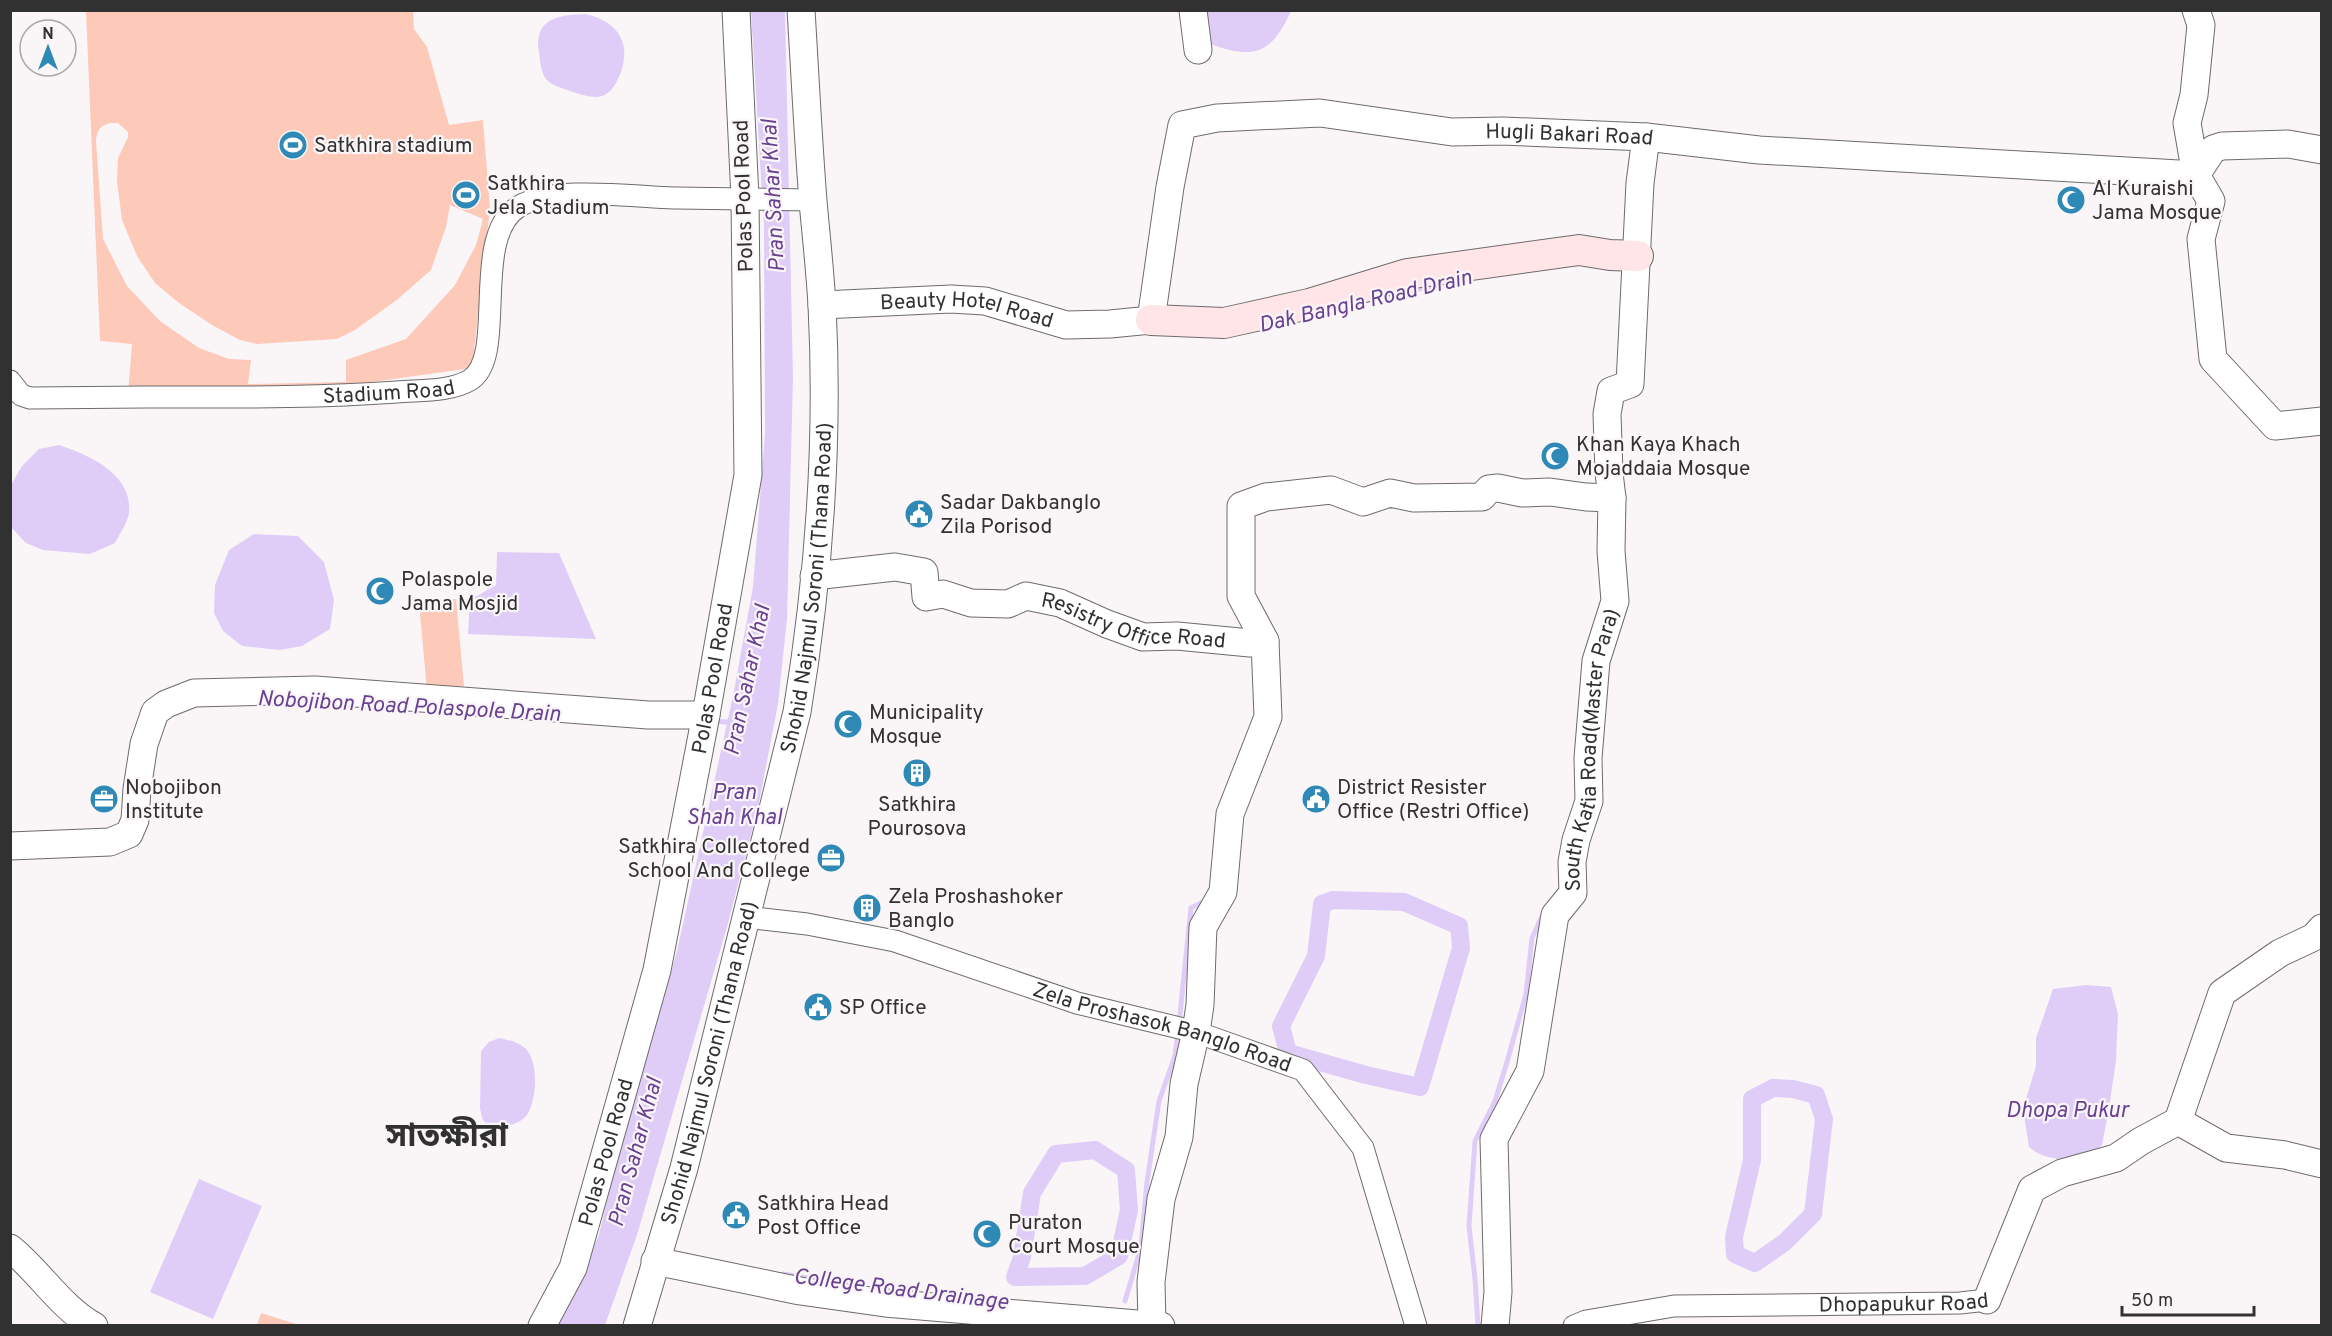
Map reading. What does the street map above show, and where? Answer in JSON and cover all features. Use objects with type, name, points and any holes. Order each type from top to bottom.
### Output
[{"type":"main road","points":[[1151,320],[1224,322],[1309,304],[1407,274],[1579,249],[1610,255],[1638,256]]},
{"type":"street","name":"Polas Pool Road","points":[[542,1326],[573,1268],[657,970],[706,715],[748,475],[745,198],[736,10]]},
{"type":"street","name":"Shohid Najmul Soroni (Thana Road)","points":[[637,1326],[684,1168],[797,712],[808,644],[822,478],[824,376],[822,305],[801,10]]},
{"type":"street","points":[[1193,10],[1198,50]]},
{"type":"street","points":[[2196,10],[2201,25],[2194,96],[2187,123],[2196,175],[2211,201],[2201,239],[2213,359],[2275,426],[2322,421]]},
{"type":"street","name":"Hugli Bakari Road","points":[[1151,320],[1170,187],[1182,124],[1217,118],[1320,113],[1452,132],[1503,131],[1646,136],[1759,150],[2196,175]]},
{"type":"street","name":"South Katia Road(Master Para)","points":[[1495,1326],[1498,1292],[1494,1139],[1530,1071],[1554,915],[1573,893],[1572,862],[1576,840],[1589,801],[1588,759],[1596,661],[1615,601],[1611,551],[1612,498],[1606,414],[1611,391],[1630,384],[1640,183],[1646,136]]},
{"type":"street","points":[[2196,175],[2213,150],[2222,146],[2288,144],[2322,150]]},
{"type":"street","name":"Stadium Road","points":[[10,381],[21,395],[30,398],[258,397],[375,393],[448,387],[471,380],[479,371],[488,345],[493,255],[500,230],[507,218],[518,207],[540,199],[588,193],[671,198],[813,200]]},
{"type":"street","name":"Beauty Hotel Road","points":[[822,305],[951,299],[985,301],[1066,326],[1151,320]]},
{"type":"street","points":[[655,1261],[800,1291],[885,1303],[1156,1325],[1151,1282],[1161,1199],[1179,1137],[1184,1084],[1200,1005],[1203,927],[1222,892],[1230,814],[1268,717],[1265,641],[1241,596],[1241,506],[1266,497],[1331,490],[1364,502],[1390,493],[1414,498],[1482,497],[1489,489],[1498,488],[1522,493],[1550,492],[1612,498]]},
{"type":"street","name":"Resistry Office Road","points":[[814,576],[895,567],[924,572],[926,597],[943,594],[971,603],[1008,604],[1026,596],[1060,603],[1143,637],[1177,636],[1250,643],[1265,641]]},
{"type":"street","points":[[10,846],[110,842],[129,834],[135,820],[144,744],[155,712],[166,704],[194,693],[315,690],[637,714],[706,715]]},
{"type":"street","name":"Zela Proshasok Banglo Road","points":[[746,917],[807,924],[895,941],[1077,1003],[1196,1032],[1303,1070],[1363,1148],[1416,1326]]},
{"type":"street","points":[[2322,928],[2314,937],[2280,953],[2222,993],[2178,1121],[2226,1148],[2285,1155],[2322,1164]]},
{"type":"street","name":"Dhopapukur Road","points":[[1574,1326],[1586,1321],[1674,1306],[1938,1304],[1987,1300],[2032,1189],[2062,1173],[2116,1158],[2178,1121]]},
{"type":"street","points":[[10,1248],[52,1288],[66,1305],[80,1318],[94,1326]]},
{"type":"shaded area","points":[[86,11],[413,11],[414,29],[427,47],[449,125],[483,120],[490,209],[472,368],[351,385],[128,394],[132,344],[100,341]],"holes":[[[118,123],[128,132],[118,158],[117,181],[122,220],[137,256],[155,283],[179,303],[240,340],[257,344],[337,339],[355,330],[398,299],[431,270],[446,227],[450,205],[483,219],[476,245],[455,285],[406,339],[346,360],[346,382],[248,384],[251,360],[229,359],[199,348],[160,321],[127,286],[103,239],[96,137],[98,131],[104,126]]]},
{"type":"shaded area","points":[[456,599],[464,686],[427,690],[419,603]]},
{"type":"shaded area","points":[[261,1313],[299,1325],[257,1325]]},
{"type":"water","name":"Pran Shah Khal","points":[[751,11],[785,11],[793,377],[787,619],[778,704],[758,808],[727,927],[637,1235],[605,1325],[556,1326],[599,1235],[613,1174],[677,951],[733,696],[753,587],[765,433],[764,228]]},
{"type":"water","points":[[1208,11],[1291,11],[1276,37],[1268,45],[1260,50],[1238,52],[1210,44],[1205,23]]},
{"type":"water","points":[[585,14],[612,26],[618,32],[624,49],[622,69],[618,80],[603,96],[589,96],[554,85],[546,79],[541,66],[538,41],[544,26],[557,18]]},
{"type":"water","points":[[59,445],[83,454],[107,468],[124,487],[128,499],[128,517],[115,543],[90,554],[43,550],[26,543],[11,527],[11,485],[22,466],[39,449]]},
{"type":"water","points":[[254,534],[298,536],[324,562],[334,600],[330,629],[302,646],[280,650],[242,646],[223,631],[214,613],[215,585],[229,550]]},
{"type":"water","points":[[497,552],[559,553],[596,639],[468,634],[470,600],[496,585]]},
{"type":"water","name":"Dhopa Pukur","points":[[2087,985],[2111,987],[2118,1014],[2116,1061],[2102,1145],[2085,1160],[2048,1157],[2029,1147],[2023,1109],[2036,1066],[2036,1038],[2053,989]]},
{"type":"water","points":[[499,1038],[525,1048],[533,1062],[535,1081],[533,1100],[527,1115],[511,1125],[498,1127],[486,1123],[482,1118],[480,1108],[481,1051],[489,1042]]},
{"type":"water","points":[[199,1179],[262,1206],[213,1319],[150,1292]]},
{"type":"waterway","name":"Dak Bangla Road Drain","points":[[1385,296],[1458,281]]},
{"type":"waterway","name":"Nobojibon Road Polaspole Drain","points":[[712,721],[727,722]]},
{"type":"waterway","points":[[1333,900],[1404,902],[1459,926],[1461,948],[1420,1087],[1366,1075],[1288,1053],[1281,1026],[1316,956],[1322,904],[1333,900]]},
{"type":"waterway","points":[[1179,1024],[1191,908],[1205,901]]},
{"type":"waterway","points":[[1478,1326],[1469,1226],[1475,1141],[1495,1101],[1507,1062],[1526,994],[1532,938],[1542,916]]},
{"type":"waterway","points":[[1125,1301],[1141,1247],[1147,1182],[1159,1101],[1175,1056],[1178,1033]]},
{"type":"waterway","points":[[1773,1088],[1793,1089],[1816,1095],[1824,1119],[1813,1214],[1785,1242],[1755,1263],[1735,1254],[1734,1237],[1752,1160],[1752,1099],[1773,1088]]},
{"type":"waterway","points":[[1095,1150],[1126,1170],[1129,1210],[1119,1256],[1085,1276],[1015,1277],[1022,1257],[1032,1193],[1056,1154],[1095,1150]]},
{"type":"waterway","name":"College Road Drainage","points":[[783,1274],[839,1283]]},
{"type":"place","name":"Satkhira stadium","points":[[293,145]]},
{"type":"place","name":"Satkhira Jela Stadium","points":[[466,195]]},
{"type":"place","name":"Al Kuraishi Jama Mosque","points":[[2071,200]]},
{"type":"place","name":"Khan Kaya Khach Mojaddaia Mosque","points":[[1555,456]]},
{"type":"place","name":"Sadar Dakbanglo Zila Porisod","points":[[919,514]]},
{"type":"place","name":"Polaspole Jama Mosjid","points":[[380,591]]},
{"type":"place","name":"Municipality Mosque","points":[[848,724]]},
{"type":"place","name":"Satkhira Pourosova","points":[[917,773]]},
{"type":"place","name":"Nobojibon Institute","points":[[104,799]]},
{"type":"place","name":"District Resister Office (Restri Office)","points":[[1316,799]]},
{"type":"place","name":"Satkhira Collectored School And College","points":[[831,858]]},
{"type":"place","name":"Zela Proshashoker Banglo","points":[[867,908]]},
{"type":"place","name":"SP Office","points":[[818,1007]]},
{"type":"place","name":"Satkhira Head Post Office","points":[[736,1215]]},
{"type":"place","name":"Puraton Court Mosque","points":[[987,1234]]},
{"type":"district","name":"সাতক্ষীরা","points":[[447,1134]]},
{"type":"water label","name":"Pran Sahar Khal","points":[[772,196]]},
{"type":"water label","name":"Pran Sahar Khal","points":[[746,680]]},
{"type":"water label","name":"Pran Sahar Khal","points":[[634,1152]]}]
